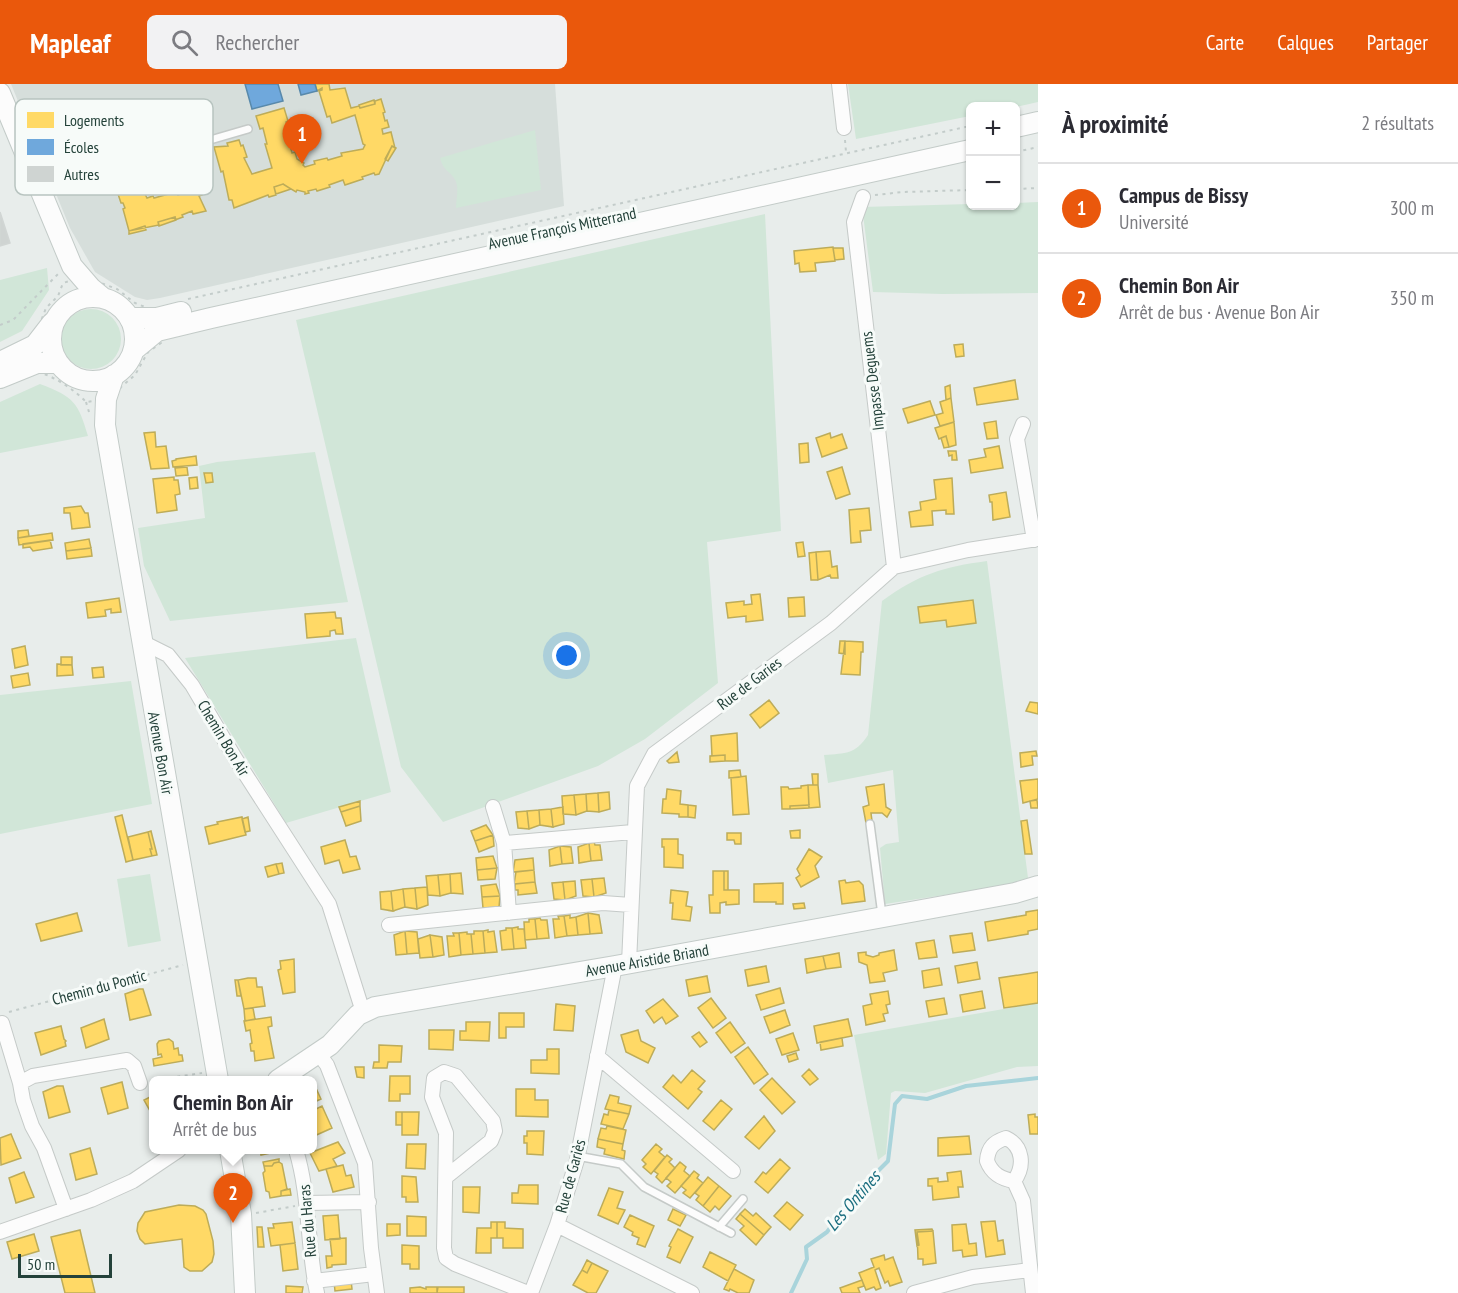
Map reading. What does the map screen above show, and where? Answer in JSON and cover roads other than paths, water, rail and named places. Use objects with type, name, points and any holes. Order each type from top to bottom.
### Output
[{"type":"main road","points":[[0,93],[15,129]]},
{"type":"main road","points":[[1020,126],[1038,122]]},
{"type":"main road","points":[[1020,140],[1038,136]]},
{"type":"main road","name":"Avenue François Mitterrand","points":[[134,350],[155,324],[966,138]]},
{"type":"main road","name":"Avenue François Mitterrand","points":[[130,318],[155,324],[966,151]]},
{"type":"main road","points":[[42,195],[71,274],[61,312],[51,330],[52,353],[57,363],[74,378],[96,381],[114,375]]},
{"type":"main road","points":[[71,274],[103,298],[118,305],[130,318],[135,339],[134,350],[129,362],[114,375],[100,400]]},
{"type":"main road","points":[[0,378],[33,355],[35,345],[61,312],[82,298],[103,298]]},
{"type":"main road","points":[[0,362],[33,355],[57,363]]},
{"type":"main road","name":"Avenue Bon Air","points":[[74,378],[100,400],[218,1076]]},
{"type":"main road","name":"Avenue Aristide Briand","points":[[284,1076],[330,1045],[363,1012],[375,1007],[622,965],[1015,893],[1038,886]]},
{"type":"main road","points":[[231,1154],[241,1214],[245,1293]]},
{"type":"street","points":[[839,84],[844,128]]},
{"type":"street","name":"Impasse Deguems","points":[[863,197],[854,222],[894,567]]},
{"type":"street","points":[[1023,424],[1017,439],[1036,539]]},
{"type":"street","name":"Rue de Garies","points":[[622,965],[631,904],[637,786],[654,754],[831,622],[894,567],[968,550],[1036,539]]},
{"type":"street","name":"Chemin Bon Air","points":[[142,642],[168,655],[192,685],[235,758],[329,904],[363,1012]]},
{"type":"street","points":[[493,807],[504,843],[509,913]]},
{"type":"street","points":[[504,843],[633,832]]},
{"type":"street","points":[[389,925],[603,903],[631,904]]},
{"type":"street","name":"Rue de Gariès","points":[[530,1293],[556,1225],[578,1156],[597,1056],[622,965]]},
{"type":"street","points":[[1,1019],[23,1100],[32,1126],[44,1148],[66,1209]]},
{"type":"street","points":[[318,1053],[327,1065],[365,1163],[377,1293]]},
{"type":"street","points":[[597,1056],[733,1172]]},
{"type":"street","points":[[20,1083],[33,1076],[127,1060],[134,1066],[140,1083]]},
{"type":"street","points":[[446,1177],[491,1141],[495,1131],[493,1121],[456,1076],[444,1072],[434,1078],[432,1097],[446,1133],[444,1248],[446,1258],[455,1264],[530,1293]]},
{"type":"street","points":[[0,1232],[91,1200],[133,1181],[172,1154]]},
{"type":"street","name":"Rue du Haras","points":[[297,1154],[307,1194],[315,1287]]},
{"type":"street","points":[[1014,1181],[1023,1201],[1033,1293]]},
{"type":"street","points":[[306,1203],[369,1202]]},
{"type":"street","points":[[556,1225],[692,1293]]},
{"type":"street","points":[[914,1293],[973,1277],[1030,1270]]},
{"type":"street","points":[[315,1287],[374,1274]]},
{"type":"lane","points":[[213,139],[248,129]]},
{"type":"lane","points":[[870,824],[883,917]]},
{"type":"lane","points":[[578,1156],[621,1164],[644,1187],[731,1233]]},
{"type":"lane","points":[[719,1227],[743,1199]]},
{"type":"waterway","name":"Les Ontines","points":[[791,1293],[807,1259],[806,1247],[827,1232],[856,1193],[888,1161],[895,1104],[902,1096],[927,1099],[966,1086],[1038,1078]]},
{"type":"place","name":"Campus de Bissy","points":[[302,164]]},
{"type":"place","name":"Chemin Bon Air","points":[[233,1223]]}]
